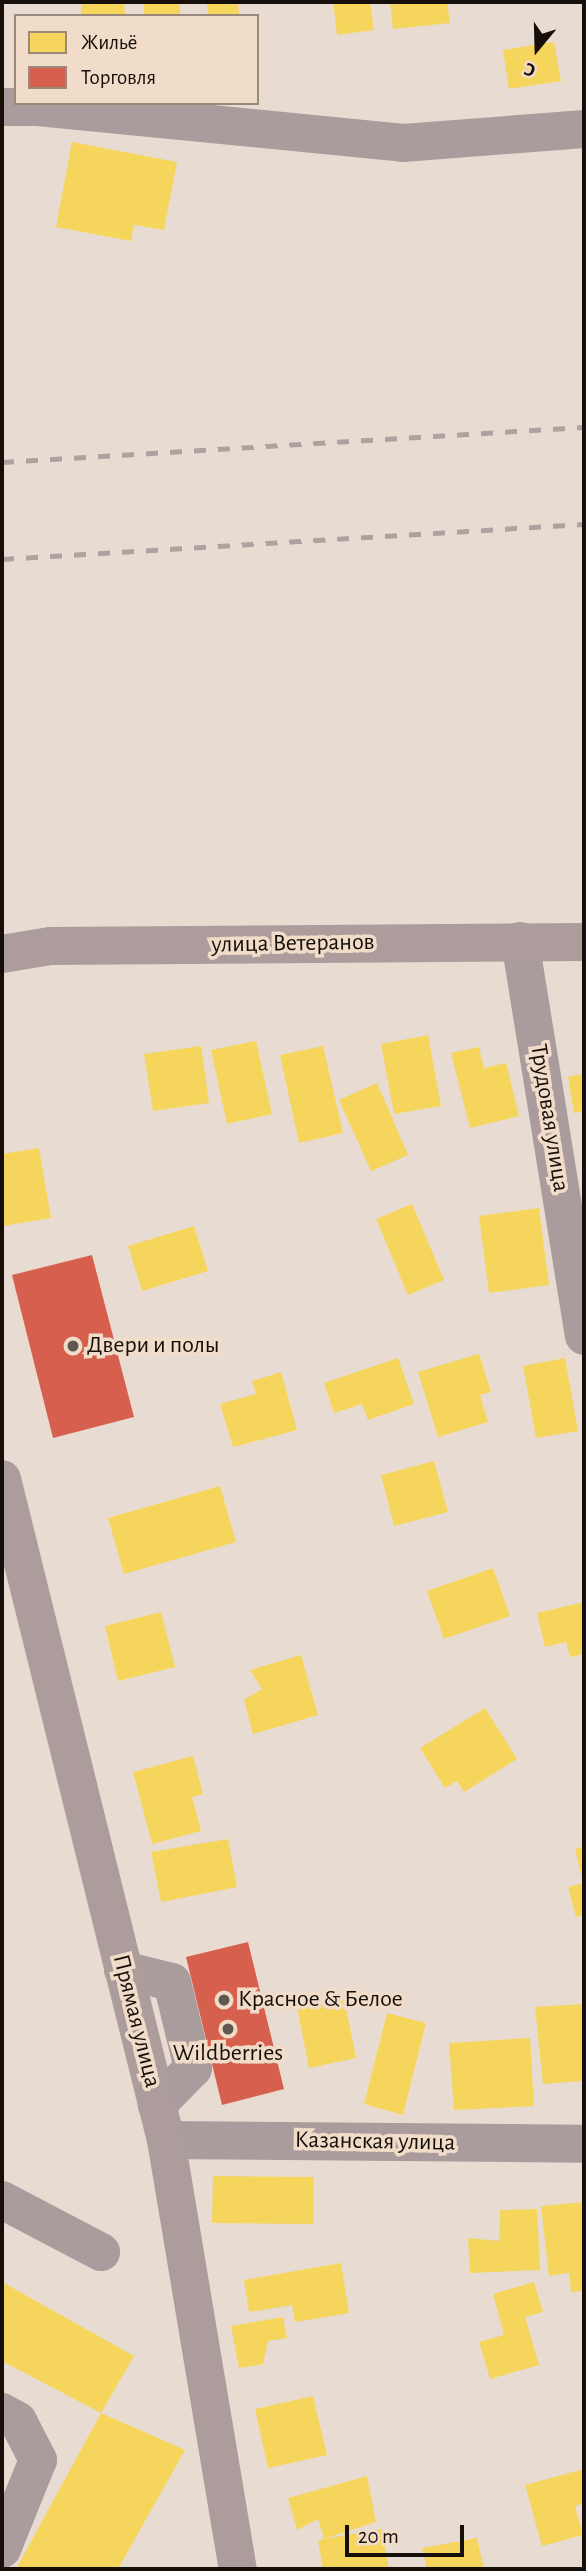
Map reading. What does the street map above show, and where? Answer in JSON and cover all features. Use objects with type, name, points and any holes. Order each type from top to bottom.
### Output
[{"type":"main road","name":"улица Ветеранов","points":[[2,954],[50,946],[584,942]]},
{"type":"main road","name":"Прямая улица","points":[[2,1479],[162,2123],[238,2569]]},
{"type":"street","points":[[2,107],[38,107],[403,143],[584,129]]},
{"type":"street","name":"Трудовая улица","points":[[520,942],[584,1335]]},
{"type":"street","name":"Казанская улица","points":[[162,2123],[584,2144]]},
{"type":"street","points":[[2,2200],[101,2252]]},
{"type":"street","points":[[2,2412],[18,2421],[38,2459],[2,2549]]},
{"type":"building: Жильё","points":[[81,2],[124,2],[125,14],[81,14]]},
{"type":"building: Жильё","points":[[144,2],[180,2],[180,14],[144,14]]},
{"type":"building: Жильё","points":[[207,2],[238,2],[239,14],[208,14]]},
{"type":"building: Жильё","points":[[333,2],[370,2],[374,30],[337,35]]},
{"type":"building: Жильё","points":[[390,2],[447,2],[450,23],[393,29]]},
{"type":"building: Жильё","points":[[554,42],[561,81],[509,89],[503,50]]},
{"type":"building: Жильё","points":[[72,142],[177,162],[164,230],[134,225],[131,241],[56,227]]},
{"type":"building: Жильё","points":[[428,1035],[441,1106],[394,1114],[381,1044]]},
{"type":"building: Жильё","points":[[256,1041],[272,1114],[227,1124],[211,1050]]},
{"type":"building: Жильё","points":[[201,1046],[209,1103],[153,1111],[144,1054]]},
{"type":"building: Жильё","points":[[323,1046],[343,1133],[299,1143],[280,1055]]},
{"type":"building: Жильё","points":[[479,1047],[484,1068],[506,1063],[519,1116],[470,1128],[451,1053]]},
{"type":"building: Жильё","points":[[584,1074],[584,1111],[574,1113],[568,1077]]},
{"type":"building: Жильё","points":[[377,1083],[408,1155],[371,1171],[339,1100]]},
{"type":"building: Жильё","points":[[39,1148],[51,1218],[3,1226],[2,1154]]},
{"type":"building: Жильё","points":[[412,1204],[444,1280],[408,1295],[376,1219]]},
{"type":"building: Жильё","points":[[539,1208],[549,1285],[489,1293],[479,1216]]},
{"type":"building: Жильё","points":[[194,1226],[208,1271],[142,1291],[128,1246]]},
{"type":"building: Жильё","points":[[479,1354],[491,1392],[480,1395],[488,1422],[438,1437],[418,1372]]},
{"type":"building: Жильё","points":[[398,1358],[414,1404],[368,1420],[362,1404],[334,1413],[324,1383]]},
{"type":"building: Жильё","points":[[565,1358],[578,1431],[536,1438],[523,1366]]},
{"type":"building: Жильё","points":[[281,1372],[297,1430],[233,1447],[220,1404],[256,1394],[252,1381]]},
{"type":"building: Жильё","points":[[434,1461],[448,1512],[394,1526],[381,1475]]},
{"type":"building: Жильё","points":[[220,1486],[236,1542],[124,1574],[108,1518]]},
{"type":"building: Жильё","points":[[493,1568],[510,1616],[444,1639],[427,1591]]},
{"type":"building: Жильё","points":[[584,1602],[584,1654],[570,1657],[566,1642],[545,1647],[537,1613]]},
{"type":"building: Жильё","points":[[161,1612],[175,1667],[118,1681],[105,1626]]},
{"type":"building: Жильё","points":[[301,1655],[318,1715],[253,1734],[244,1700],[262,1689],[250,1670]]},
{"type":"building: Жильё","points":[[485,1708],[517,1759],[464,1792],[457,1781],[445,1788],[420,1748]]},
{"type":"building: Жильё","points":[[193,1756],[203,1794],[192,1797],[201,1831],[152,1844],[133,1772]]},
{"type":"building: Жильё","points":[[228,1839],[237,1887],[161,1902],[151,1852]]},
{"type":"building: Жильё","points":[[584,1846],[584,1915],[576,1917],[568,1887],[583,1883],[575,1849]]},
{"type":"building: Жильё","points":[[344,1998],[356,2058],[309,2068],[297,2007]]},
{"type":"building: Жильё","points":[[584,2004],[584,2081],[543,2084],[535,2007]]},
{"type":"building: Жильё","points":[[387,2013],[426,2023],[403,2115],[364,2104]]},
{"type":"building: Жильё","points":[[530,2038],[534,2106],[454,2110],[449,2043]]},
{"type":"building: Жильё","points":[[213,2176],[314,2177],[313,2224],[212,2223]]},
{"type":"building: Жильё","points":[[584,2202],[584,2291],[571,2292],[569,2273],[549,2276],[541,2206]]},
{"type":"building: Жильё","points":[[537,2209],[540,2270],[470,2273],[468,2238],[499,2241],[500,2210]]},
{"type":"building: Жильё","points":[[341,2263],[349,2313],[295,2322],[292,2305],[249,2312],[244,2280]]},
{"type":"building: Жильё","points":[[2,2282],[134,2356],[101,2413],[2,2361]]},
{"type":"building: Жильё","points":[[534,2282],[543,2312],[525,2317],[539,2365],[490,2379],[479,2342],[504,2335],[493,2294]]},
{"type":"building: Жильё","points":[[283,2317],[287,2338],[268,2341],[263,2364],[239,2368],[231,2326]]},
{"type":"building: Жильё","points":[[313,2396],[327,2455],[268,2468],[255,2409]]},
{"type":"building: Жильё","points":[[101,2413],[185,2450],[118,2569],[16,2569]]},
{"type":"building: Жильё","points":[[584,2469],[584,2503],[575,2506],[583,2535],[542,2546],[525,2485]]},
{"type":"building: Жильё","points":[[367,2476],[376,2522],[324,2539],[318,2519],[297,2530],[288,2498]]},
{"type":"building: Жильё","points":[[382,2529],[389,2569],[323,2569],[318,2540]]},
{"type":"building: Жильё","points":[[477,2538],[484,2569],[427,2569],[422,2548]]},
{"type":"building: Торговля","points":[[92,1255],[134,1417],[53,1438],[12,1275]]},
{"type":"building: Торговля","points":[[248,1942],[284,2089],[222,2105],[186,1957]]},
{"type":"railway","points":[[2,462],[584,427]]},
{"type":"railway","points":[[2,559],[584,524]]},
{"type":"place","name":"Двери и полы","points":[[73,1346]]},
{"type":"place","name":"Красное & Белое","points":[[224,2000]]},
{"type":"place","name":"Wildberries","points":[[228,2029]]}]
